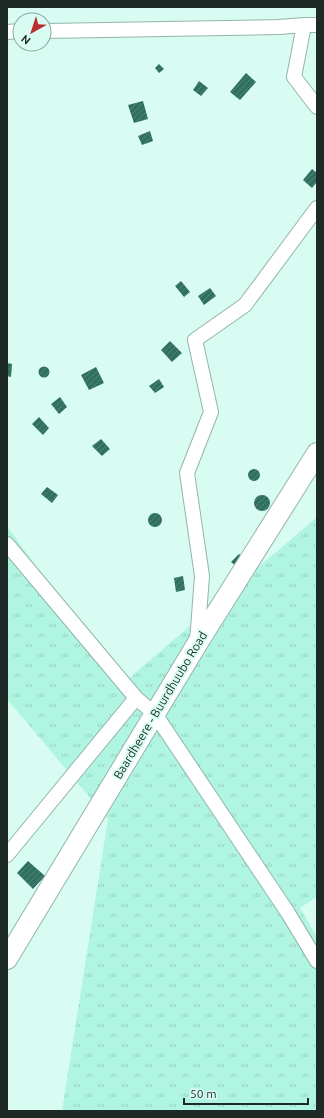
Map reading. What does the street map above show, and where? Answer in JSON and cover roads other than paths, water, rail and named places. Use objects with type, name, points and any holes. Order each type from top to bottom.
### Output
[{"type":"main road","name":"Baardheere - Buurdhuubo Road","points":[[7,960],[197,644],[317,453]]},
{"type":"street","points":[[52,31],[271,27],[310,24],[294,77],[317,107]]},
{"type":"street","points":[[197,644],[202,576],[187,473],[211,412],[195,340],[245,305],[317,208]]},
{"type":"street","points":[[7,544],[136,698],[155,714],[288,913],[317,961]]},
{"type":"street","points":[[7,855],[136,698]]}]
